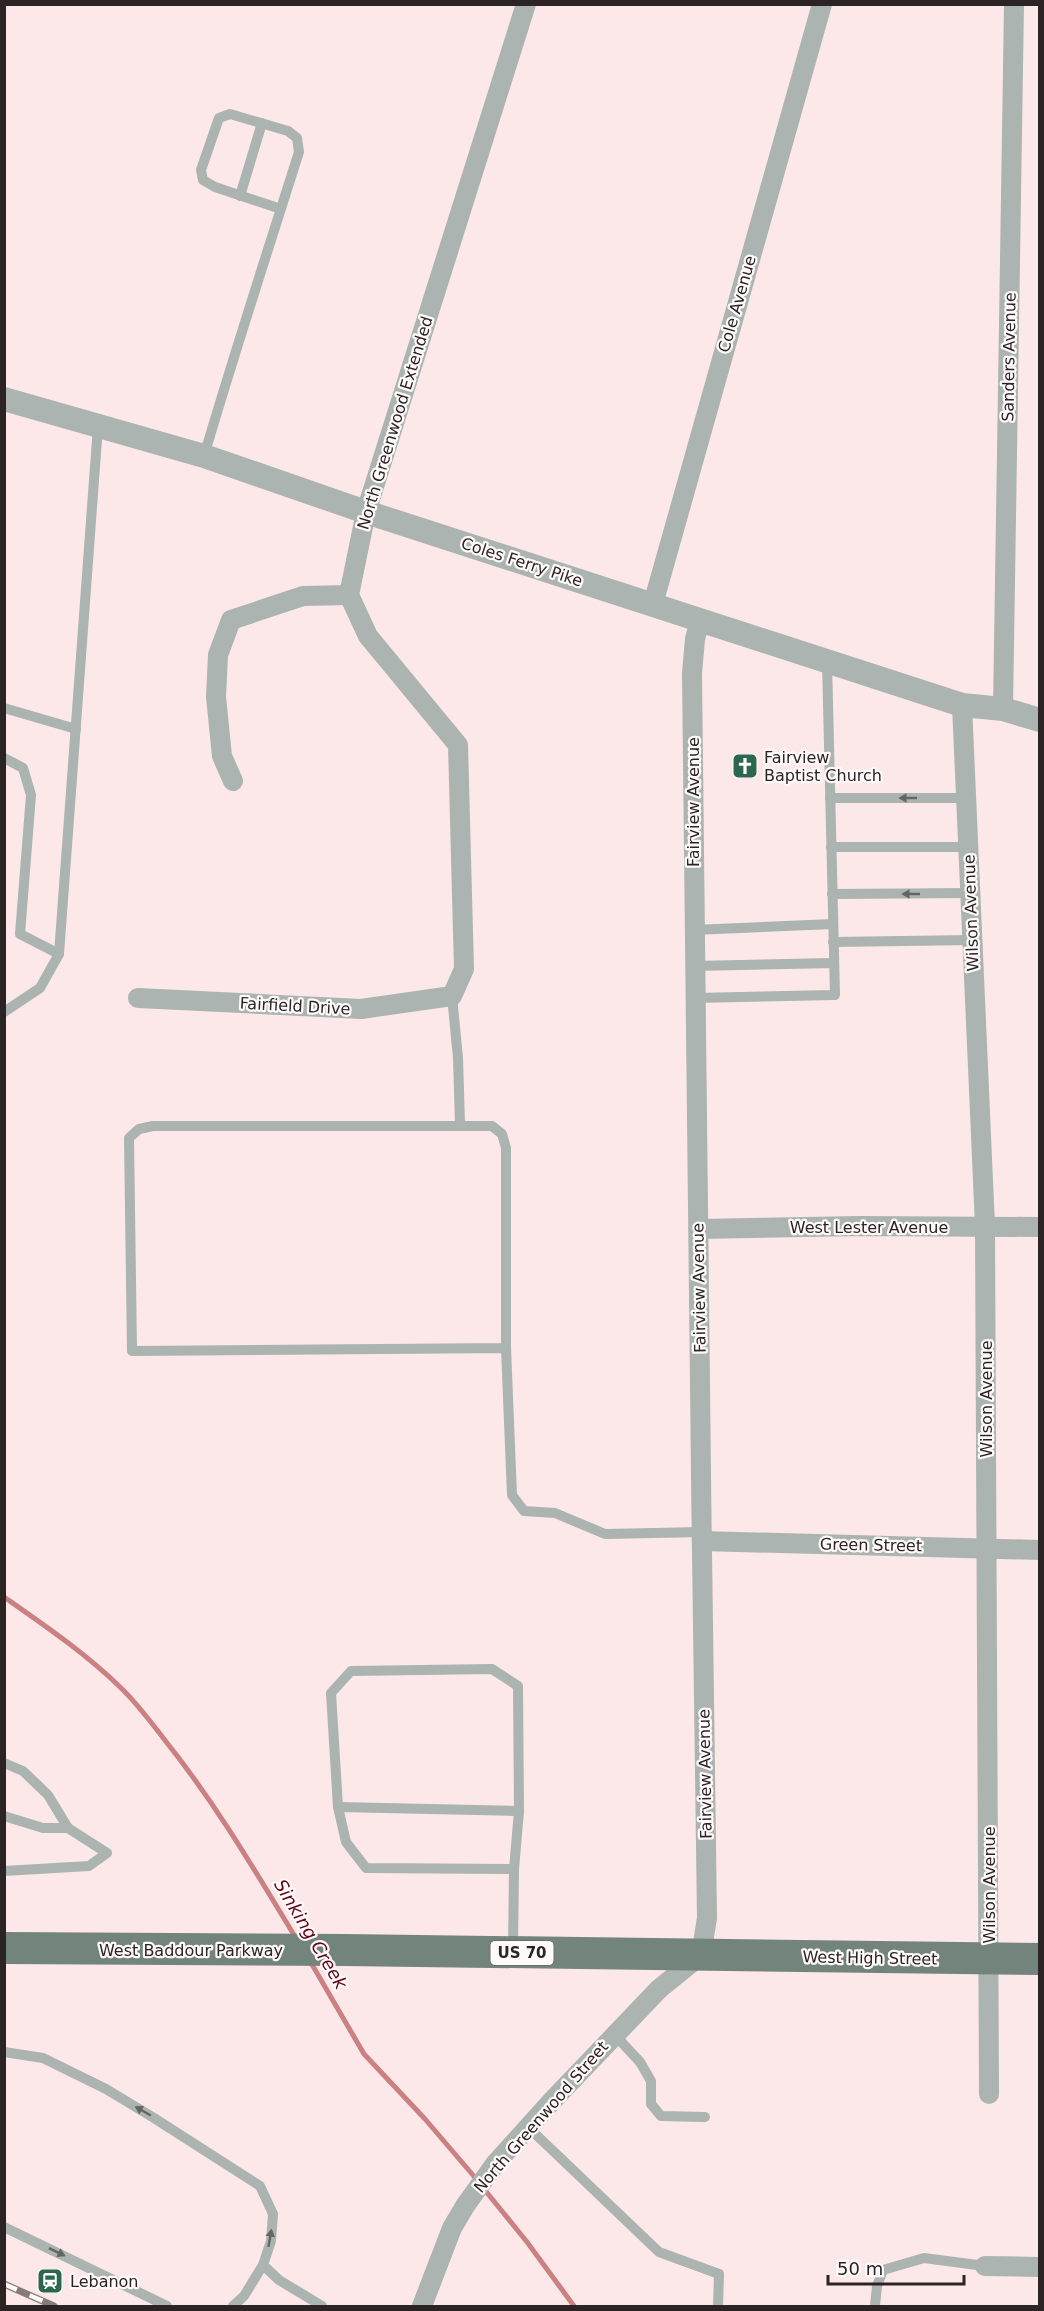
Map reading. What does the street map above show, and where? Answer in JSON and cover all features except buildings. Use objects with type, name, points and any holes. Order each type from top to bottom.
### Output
[{"type":"main road","name":"West Baddour Parkway","points":[[4,1948],[701,1955]]},
{"type":"main road","name":"West High Street","points":[[701,1955],[1040,1959]]},
{"type":"street","name":"North Greenwood Extended","points":[[350,595],[366,512],[526,4]]},
{"type":"street","name":"Cole Avenue","points":[[653,604],[822,4]]},
{"type":"street","name":"Sanders Avenue","points":[[1004,709],[1014,4]]},
{"type":"street","name":"Coles Ferry Pike","points":[[4,399],[204,456],[366,512],[962,705],[1004,709],[1040,720]]},
{"type":"street","points":[[233,781],[222,756],[216,697],[218,655],[231,620],[303,596],[350,595],[368,636],[458,745],[464,969],[452,996]]},
{"type":"street","name":"Fairview Avenue","points":[[700,620],[694,639],[692,673],[693,998],[699,1229],[707,1918],[701,1955]]},
{"type":"street","name":"Wilson Avenue","points":[[962,705],[984,1227],[989,2094]]},
{"type":"street","name":"Fairfield Drive","points":[[138,998],[361,1009],[452,996]]},
{"type":"street","name":"West Lester Avenue","points":[[699,1229],[1040,1227]]},
{"type":"street","name":"Green Street","points":[[702,1537],[1040,1550]]},
{"type":"street","name":"North Greenwood Street","points":[[422,2307],[439,2257],[452,2228],[495,2164],[614,2034],[659,1989],[701,1955]]},
{"type":"street","points":[[985,2266],[1040,2267]]},
{"type":"lane","points":[[204,456],[299,152],[297,138],[288,131],[230,114],[219,118],[201,171],[203,180],[215,187],[281,209]]},
{"type":"lane","points":[[240,195],[262,123]]},
{"type":"lane","points":[[4,1012],[40,988],[59,954],[98,426]]},
{"type":"lane","points":[[693,998],[835,995],[826,660]]},
{"type":"lane","points":[[4,708],[76,729]]},
{"type":"lane","points":[[4,758],[23,768],[31,795],[20,934],[59,954]]},
{"type":"lane","points":[[830,798],[966,798]]},
{"type":"lane","points":[[831,847],[968,847]]},
{"type":"lane","points":[[832,894],[970,894]]},
{"type":"lane","points":[[693,930],[833,924]]},
{"type":"lane","points":[[833,942],[972,940]]},
{"type":"lane","points":[[693,966],[834,963]]},
{"type":"lane","points":[[452,996],[458,1058],[460,1124]]},
{"type":"lane","points":[[507,1348],[132,1351],[129,1138],[139,1129],[153,1126],[460,1124],[492,1126],[502,1134],[506,1148],[507,1348],[512,1496],[524,1511],[555,1514],[605,1534],[702,1537]]},
{"type":"lane","points":[[513,1953],[514,1869],[519,1811],[518,1686],[492,1669],[351,1671],[332,1693],[338,1808],[346,1842],[366,1868],[514,1869]]},
{"type":"lane","points":[[4,1763],[23,1771],[48,1795],[68,1828],[107,1853],[89,1866],[4,1871]]},
{"type":"lane","points":[[338,1808],[519,1811]]},
{"type":"lane","points":[[4,1816],[43,1828],[68,1828]]},
{"type":"lane","points":[[614,2034],[640,2062],[651,2081],[651,2104],[661,2116],[705,2117]]},
{"type":"lane","points":[[4,2052],[43,2058],[106,2089],[260,2186],[273,2214],[271,2241],[263,2265],[244,2296],[233,2307]]},
{"type":"lane","points":[[528,2127],[659,2252],[719,2274],[718,2307]]},
{"type":"lane","points":[[4,2226],[166,2307]]},
{"type":"lane","points":[[875,2307],[877,2286],[883,2270],[924,2258],[985,2266]]},
{"type":"lane","points":[[263,2265],[279,2280],[322,2307]]},
{"type":"waterway","name":"Sinking Creek","points":[[4,1597],[93,1663],[137,1705],[218,1812],[297,1940]]},
{"type":"waterway","name":"Sinking Creek","points":[[310,1961],[364,2054],[425,2119],[478,2181]]},
{"type":"waterway","name":"Sinking Creek","points":[[484,2189],[574,2306]]},
{"type":"railway","points":[[4,2284],[54,2306]]},
{"type":"place","name":"Fairview Baptist Church","points":[[745,766]]},
{"type":"place","name":"Lebanon","points":[[50,2281]]}]
